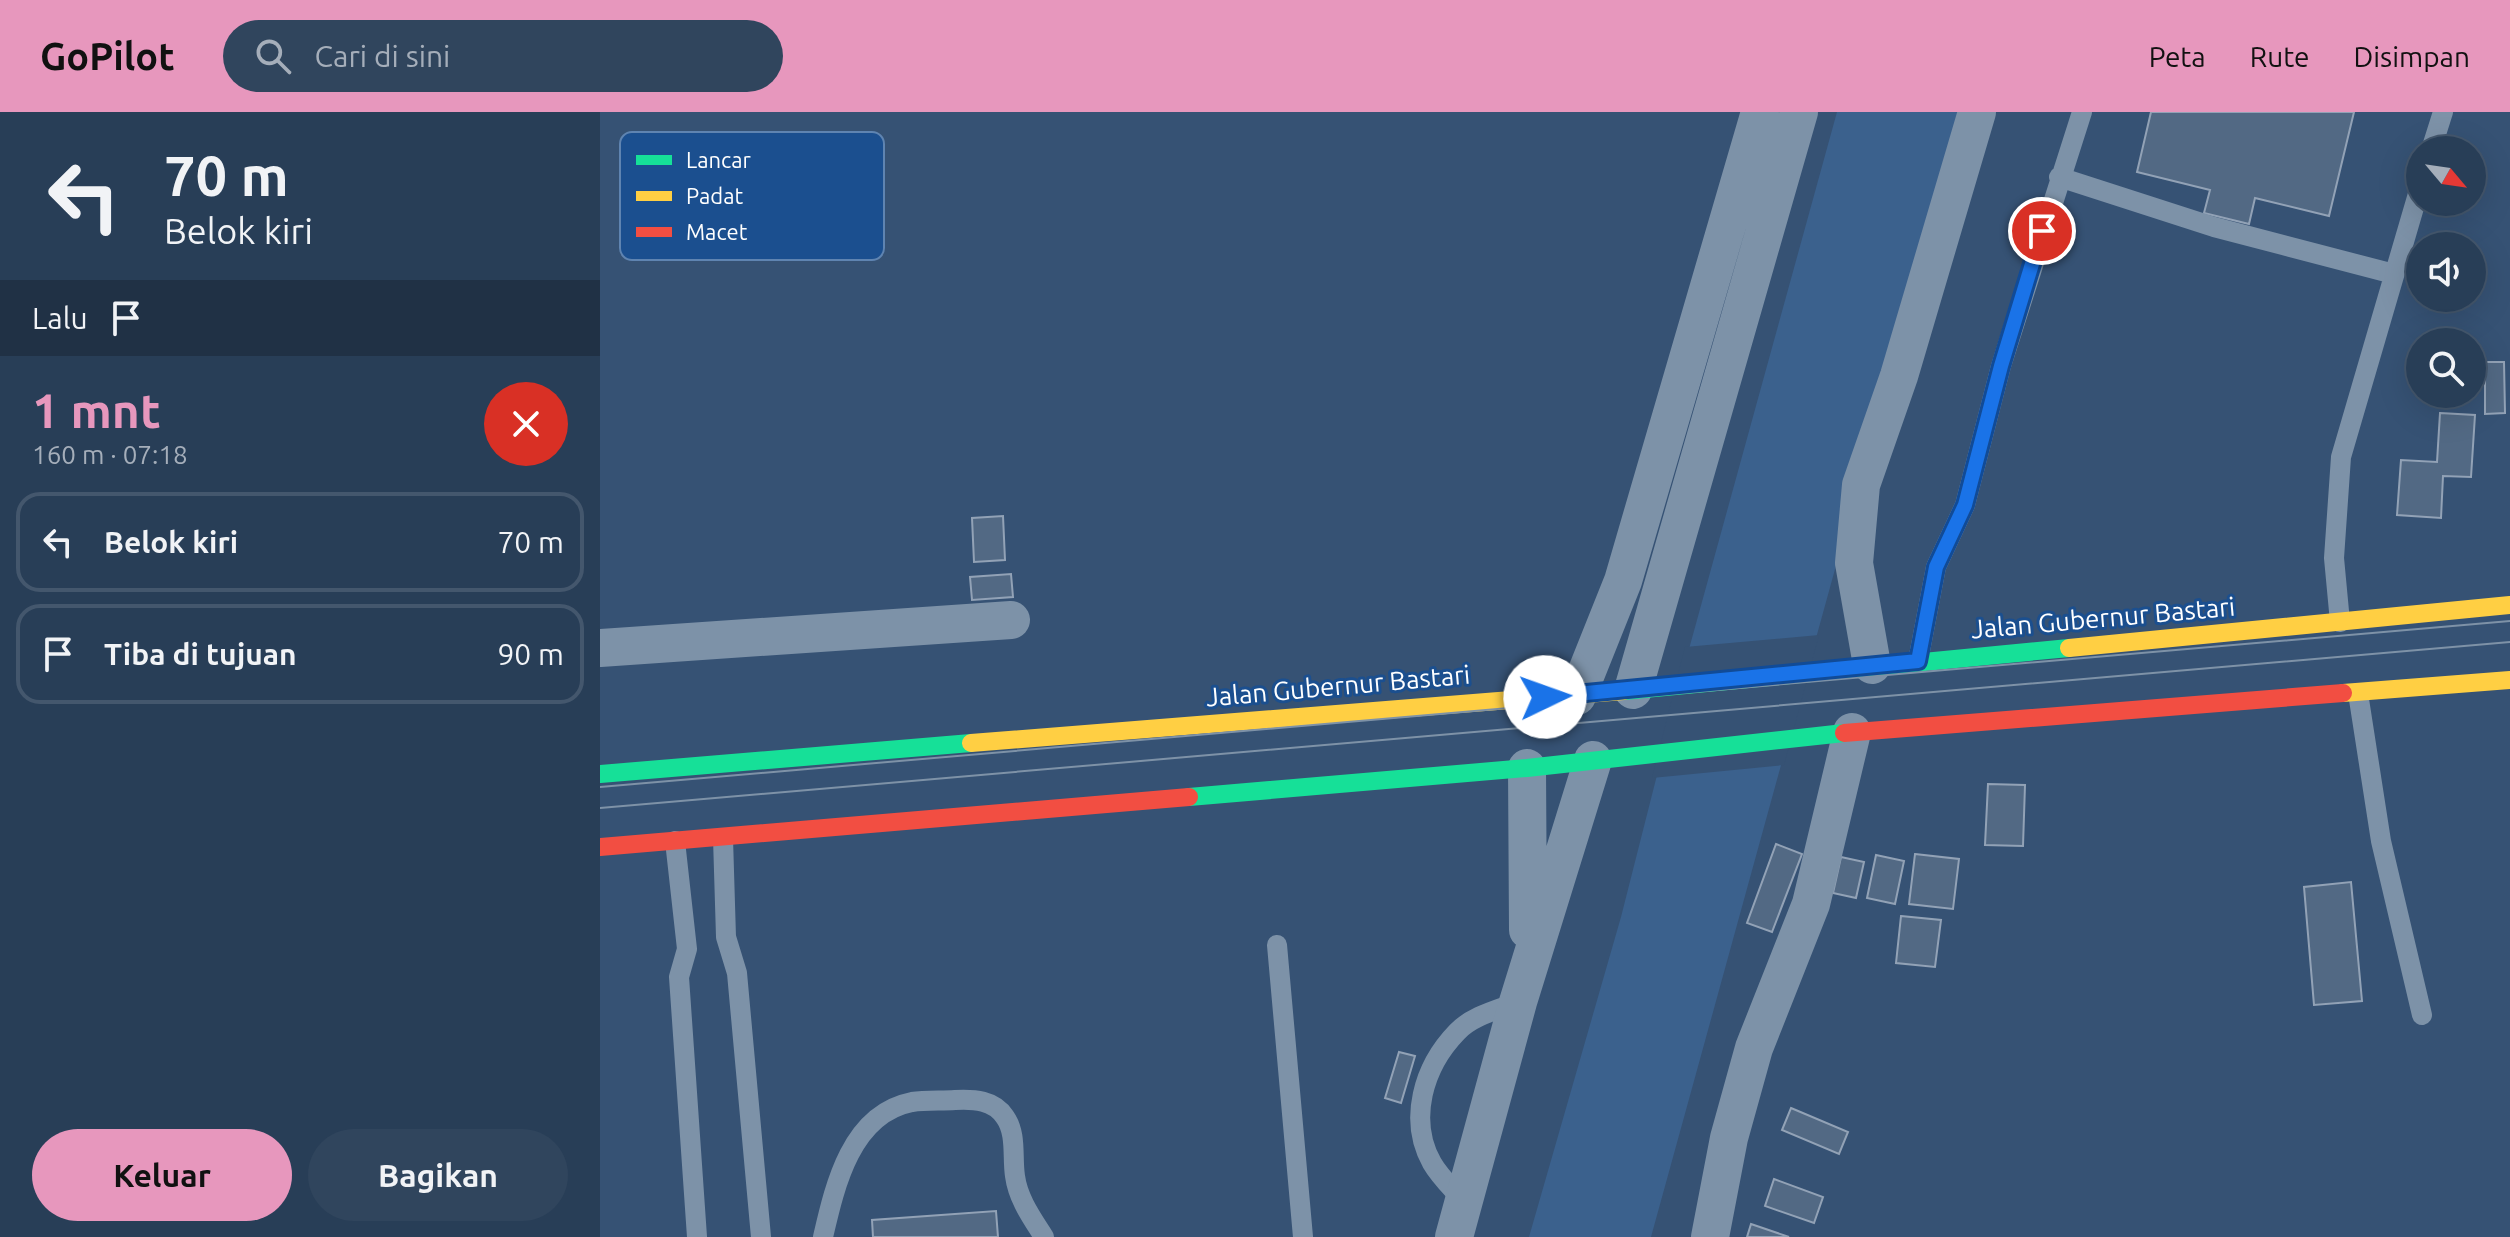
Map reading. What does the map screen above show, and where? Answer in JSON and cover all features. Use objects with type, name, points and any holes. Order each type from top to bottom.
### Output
[{"type":"highway","name":"Jalan Gubernur Bastari","points":[[600,774],[1482,700],[1577,696],[2510,605]]},
{"type":"highway","points":[[600,847],[1527,768],[1803,736],[2510,680]]},
{"type":"street","points":[[1577,696],[1623,581],[1760,112]]},
{"type":"street","points":[[1633,690],[1799,112]]},
{"type":"street","points":[[1872,665],[1854,563],[1861,485],[1899,376],[1977,112]]},
{"type":"street","points":[[600,648],[1011,620]]},
{"type":"street","points":[[1710,1237],[1741,1093],[1754,1048],[1811,904],[1852,732]]},
{"type":"street","points":[[1459,1220],[1523,986],[1593,760]]},
{"type":"street","points":[[1523,986],[1527,768]]},
{"type":"lane","points":[[1918,661],[1936,567],[1965,505],[2001,366],[2082,112]]},
{"type":"lane","points":[[2435,136],[2443,112]]},
{"type":"lane","points":[[2059,177],[2214,227],[2394,274]]},
{"type":"lane","points":[[2340,622],[2334,558],[2341,457],[2411,216]]},
{"type":"lane","points":[[2358,693],[2381,841],[2422,1015]]},
{"type":"lane","points":[[723,838],[726,937],[737,973],[761,1237]]},
{"type":"lane","points":[[675,841],[687,949],[679,977],[697,1237]]},
{"type":"lane","points":[[1277,945],[1303,1237]]},
{"type":"lane","points":[[1459,1220],[1421,1134],[1419,1101],[1434,1064],[1457,1031],[1523,986]]},
{"type":"lane","points":[[823,1237],[834,1189],[845,1161],[862,1134],[885,1113],[912,1102],[975,1099],[991,1104],[1004,1114],[1011,1128],[1015,1178],[1021,1199],[1044,1237]]},
{"type":"water","points":[[1837,112],[1961,112],[1651,1237],[1529,1237],[1621,917],[1689,649]]},
{"type":"pier","points":[[1819,635],[1784,765],[1652,778],[1685,647]]},
{"type":"building","points":[[2151,112],[2354,112],[2329,216],[2255,198],[2249,224],[2204,213],[2210,190],[2137,172]]},
{"type":"building","points":[[2486,362],[2504,362],[2505,413],[2485,414]]},
{"type":"building","points":[[2440,413],[2475,415],[2471,477],[2443,476],[2441,518],[2397,515],[2401,460],[2437,462]]},
{"type":"building","points":[[1003,516],[1005,560],[974,562],[972,518]]},
{"type":"building","points":[[1011,574],[1013,597],[972,600],[970,577]]},
{"type":"building","points":[[1988,784],[2025,785],[2023,846],[1985,845]]},
{"type":"building","points":[[1776,844],[1802,854],[1772,932],[1747,923]]},
{"type":"building","points":[[1915,854],[1959,859],[1953,909],[1909,904]]},
{"type":"building","points":[[1876,855],[1904,861],[1895,904],[1867,898]]},
{"type":"building","points":[[1841,857],[1864,862],[1856,898],[1833,893]]},
{"type":"building","points":[[2351,882],[2362,1001],[2314,1005],[2304,887]]},
{"type":"building","points":[[1901,916],[1941,920],[1935,967],[1896,963]]},
{"type":"building","points":[[1399,1052],[1415,1056],[1401,1103],[1385,1098]]},
{"type":"building","points":[[1791,1108],[1848,1132],[1839,1154],[1782,1130]]},
{"type":"building","points":[[1774,1179],[1823,1197],[1814,1223],[1765,1206]]},
{"type":"building","points":[[996,1211],[998,1237],[873,1237],[872,1220]]},
{"type":"building","points":[[1751,1224],[1789,1237],[1747,1237]]},
{"type":"tram line","points":[[600,787],[2510,621]]},
{"type":"tram line","points":[[600,808],[2510,642]]},
{"type":"traffic: fast","points":[[1624,691],[2069,648]]},
{"type":"traffic: fast","points":[[1189,797],[1527,768],[1844,733]]},
{"type":"traffic: fast","points":[[600,774],[971,743]]},
{"type":"traffic: slow","points":[[2069,648],[2510,605]]},
{"type":"traffic: slow","points":[[2343,693],[2510,680]]},
{"type":"traffic: slow","points":[[971,743],[1624,691]]},
{"type":"traffic: jam","points":[[1844,733],[2343,693]]},
{"type":"traffic: jam","points":[[600,847],[1189,797]]},
{"type":"route","points":[[1545,697],[1676,687],[1918,661],[1936,567],[1965,505],[2001,366],[2042,231]]}]
